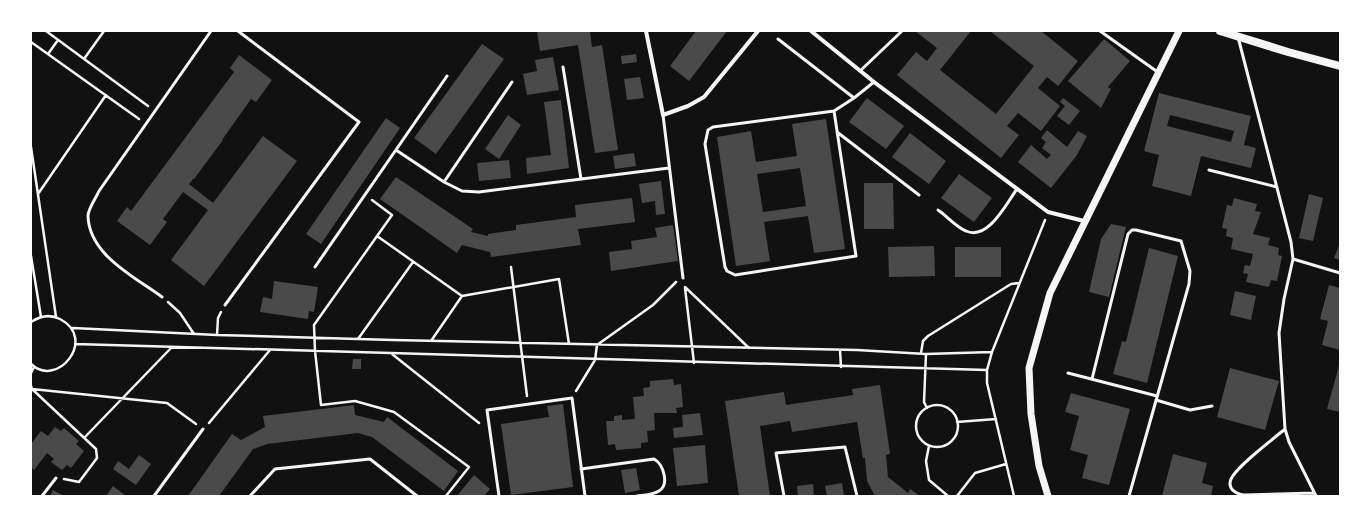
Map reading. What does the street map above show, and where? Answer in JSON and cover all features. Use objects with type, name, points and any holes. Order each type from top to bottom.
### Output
[{"type":"main road","points":[[1220,31],[1340,66]]},
{"type":"street","points":[[646,31],[663,115],[688,106],[704,96],[758,31]]},
{"type":"street","points":[[810,31],[874,82],[1048,212],[1084,221]]},
{"type":"street","points":[[1048,496],[1039,466],[1031,414],[1029,368],[1050,293],[1084,221],[1179,31]]},
{"type":"lane","points":[[162,297],[104,254],[93,239],[88,215],[99,191],[211,31]]},
{"type":"lane","points":[[225,305],[359,122],[238,31]]},
{"type":"lane","points":[[860,71],[902,31]]},
{"type":"lane","points":[[1100,31],[1159,73]]},
{"type":"lane","points":[[1238,37],[1294,259],[1284,299],[1278,333],[1284,429],[1315,495],[1237,494],[1232,490],[1230,485],[1231,479],[1239,469],[1284,429]]},
{"type":"lane","points":[[778,40],[854,98]]},
{"type":"lane","points":[[563,67],[581,179]]},
{"type":"lane","points":[[315,266],[447,76]]},
{"type":"lane","points":[[444,182],[512,82]]},
{"type":"lane","points":[[834,111],[856,256],[735,275],[727,272],[705,144],[708,130],[713,126],[834,111],[854,98],[874,82]]},
{"type":"lane","points":[[663,115],[683,278]]},
{"type":"lane","points":[[837,132],[919,195]]},
{"type":"lane","points":[[396,150],[444,182],[462,191],[479,192],[669,168]]},
{"type":"lane","points":[[1209,170],[1277,187]]},
{"type":"lane","points":[[938,210],[966,231],[977,233],[988,229],[1017,189]]},
{"type":"lane","points":[[1092,379],[1128,234],[1132,230],[1136,230],[1175,238],[1181,241],[1184,246],[1190,271],[1189,284],[1129,496]]},
{"type":"lane","points":[[1294,259],[1340,273]]},
{"type":"lane","points":[[1068,373],[1157,396]]},
{"type":"lane","points":[[499,496],[487,410],[572,398],[585,496]]},
{"type":"lane","points":[[1156,400],[1190,410],[1212,406]]},
{"type":"lane","points":[[154,496],[203,429]]},
{"type":"lane","points":[[784,496],[776,453],[845,447],[857,496]]},
{"type":"lane","points":[[581,470],[654,458],[661,465],[665,481],[663,487],[654,493],[637,496]]},
{"type":"lane","points":[[250,496],[275,469],[370,459],[417,496]]},
{"type":"lane","points":[[42,496],[56,478]]},
{"type":"path","points":[[46,31],[155,111]]},
{"type":"path","points":[[84,59],[104,31]]},
{"type":"path","points":[[48,54],[58,40]]},
{"type":"path","points":[[31,42],[146,124]]},
{"type":"path","points":[[38,194],[106,95]]},
{"type":"path","points":[[31,147],[56,317]]},
{"type":"path","points":[[365,195],[392,215],[314,325],[315,351],[321,405],[355,401],[394,412],[469,467],[446,496]]},
{"type":"path","points":[[1014,496],[987,383],[987,370],[992,352],[1048,212]]},
{"type":"path","points":[[377,236],[462,296]]},
{"type":"path","points":[[31,256],[41,317]]},
{"type":"path","points":[[358,339],[413,262]]},
{"type":"path","points":[[511,267],[528,404]]},
{"type":"path","points":[[572,398],[595,360],[598,345],[654,305],[671,289],[682,271]]},
{"type":"path","points":[[683,278],[694,363]]},
{"type":"path","points":[[430,341],[462,296],[560,279],[569,344]]},
{"type":"path","points":[[921,353],[923,341],[928,336],[1011,284],[1019,283]]},
{"type":"path","points":[[684,287],[750,348]]},
{"type":"path","points":[[162,297],[180,313],[194,334]]},
{"type":"path","points":[[217,335],[218,318],[225,305]]},
{"type":"path","points":[[31,322],[41,317],[56,317],[73,328],[217,335],[692,346],[926,354],[992,352]]},
{"type":"path","points":[[31,373],[32,365],[43,370],[54,370],[63,366],[70,360],[76,336],[73,328]]},
{"type":"path","points":[[75,344],[926,370],[987,370]]},
{"type":"path","points":[[85,437],[172,347]]},
{"type":"path","points":[[32,388],[167,403],[203,429],[270,350]]},
{"type":"path","points":[[840,350],[841,367]]},
{"type":"path","points":[[391,354],[490,432]]},
{"type":"path","points":[[926,354],[924,402],[927,408]]},
{"type":"path","points":[[32,388],[96,449],[97,458],[80,482],[56,478]]},
{"type":"path","points":[[940,406],[947,408],[952,412],[957,422],[957,432],[949,443],[942,446],[929,446],[919,437],[916,424],[917,418],[927,408],[940,406]]},
{"type":"path","points":[[957,422],[996,419]]},
{"type":"path","points":[[929,446],[926,461],[929,480],[948,496]]},
{"type":"path","points":[[957,496],[975,473],[1006,464]]},
{"type":"building","points":[[537,31],[590,31],[592,47],[602,45],[618,150],[595,153],[578,45],[540,51]]},
{"type":"building","points":[[696,31],[727,31],[689,81],[670,66]]},
{"type":"building","points":[[915,31],[971,31],[940,70],[996,114],[1034,66],[990,31],[1041,31],[1078,61],[1058,86],[1047,77],[1038,88],[1060,106],[1041,131],[1018,113],[1007,126],[1019,135],[1001,158],[897,75],[916,52],[927,61],[937,48]]},
{"type":"building","points":[[1104,39],[1130,61],[1108,87],[1111,89],[1101,108],[1068,81]]},
{"type":"building","points":[[482,44],[504,59],[436,154],[414,138]]},
{"type":"building","points":[[636,54],[637,62],[622,64],[621,56]]},
{"type":"building","points":[[239,55],[272,80],[256,102],[251,99],[223,140],[189,184],[213,203],[263,136],[297,161],[204,286],[171,260],[208,210],[183,192],[163,219],[167,222],[150,245],[117,221],[127,207],[131,211],[234,72],[230,68]]},
{"type":"building","points":[[553,57],[559,90],[527,95],[523,74],[537,71],[535,60]]},
{"type":"building","points":[[640,77],[644,98],[627,100],[624,79]]},
{"type":"building","points":[[1159,93],[1251,116],[1244,145],[1256,148],[1251,168],[1201,156],[1191,196],[1152,186],[1159,155],[1144,151]],"holes":[[[1170,115],[1234,131],[1231,142],[1167,126]]]},
{"type":"building","points":[[867,98],[904,126],[886,149],[849,122]]},
{"type":"building","points":[[1063,98],[1080,111],[1069,125],[1057,116],[1065,106],[1060,102]]},
{"type":"building","points":[[561,100],[569,168],[527,174],[526,158],[551,155],[544,102]]},
{"type":"building","points":[[508,115],[521,125],[499,159],[485,149]]},
{"type":"building","points":[[386,118],[400,128],[321,244],[306,234]]},
{"type":"building","points":[[826,119],[845,249],[814,253],[808,216],[764,222],[770,261],[736,266],[717,137],[751,131],[756,162],[797,156],[792,124]],"holes":[[[800,168],[806,206],[763,212],[757,174]]]},
{"type":"building","points":[[1047,130],[1067,147],[1078,131],[1087,136],[1077,155],[1051,188],[1018,162],[1031,145],[1047,159],[1051,155],[1042,148],[1046,142],[1041,138]]},
{"type":"building","points":[[910,133],[946,161],[929,184],[892,157]]},
{"type":"building","points":[[634,153],[636,166],[615,169],[613,156]]},
{"type":"building","points":[[509,160],[511,178],[479,181],[477,163]]},
{"type":"building","points":[[959,174],[992,198],[974,222],[941,198]]},
{"type":"building","points":[[396,177],[473,229],[471,232],[488,236],[488,234],[516,230],[516,225],[576,217],[575,205],[632,198],[635,222],[578,229],[581,245],[491,257],[490,252],[462,245],[457,253],[380,199]]},
{"type":"building","points":[[661,181],[665,214],[656,215],[655,201],[642,203],[639,184]]},
{"type":"building","points":[[864,183],[893,183],[894,229],[864,229]]},
{"type":"building","points":[[1309,194],[1323,198],[1313,241],[1299,238]]},
{"type":"building","points":[[1234,198],[1257,204],[1255,211],[1261,212],[1253,234],[1270,238],[1268,245],[1279,248],[1278,255],[1282,256],[1277,281],[1271,280],[1269,287],[1246,282],[1248,274],[1243,273],[1245,265],[1250,266],[1253,254],[1231,249],[1233,238],[1226,236],[1227,229],[1222,228],[1227,205],[1232,206]]},
{"type":"building","points":[[1111,224],[1126,227],[1109,297],[1089,292],[1101,239]]},
{"type":"building","points":[[673,225],[678,261],[611,271],[609,252],[632,249],[631,241],[657,237],[655,228]]},
{"type":"building","points":[[1340,243],[1340,260],[1334,258]]},
{"type":"building","points":[[934,246],[935,276],[889,277],[888,247]]},
{"type":"building","points":[[955,247],[1001,247],[1001,277],[955,277]]},
{"type":"building","points":[[1149,248],[1178,256],[1147,383],[1113,374],[1122,341],[1126,342]]},
{"type":"building","points":[[274,281],[318,287],[314,312],[309,311],[308,319],[260,312],[263,297],[272,299]]},
{"type":"building","points":[[1329,285],[1340,288],[1340,350],[1322,345],[1328,321],[1320,319]]},
{"type":"building","points":[[1235,291],[1256,296],[1251,320],[1230,315]]},
{"type":"building","points":[[353,359],[361,359],[361,369],[352,369]]},
{"type":"building","points":[[1340,362],[1340,412],[1327,409]]},
{"type":"building","points":[[1230,368],[1279,381],[1265,430],[1217,417]]},
{"type":"building","points":[[673,379],[674,385],[681,384],[683,407],[676,408],[677,413],[654,413],[655,430],[647,431],[648,442],[641,443],[641,448],[616,450],[615,444],[608,445],[606,421],[614,421],[614,416],[622,415],[622,420],[635,419],[633,397],[644,396],[643,388],[650,387],[650,381]]},
{"type":"building","points":[[880,385],[890,454],[886,455],[888,477],[908,493],[910,489],[920,496],[875,496],[867,481],[865,458],[863,458],[857,422],[792,432],[790,421],[760,426],[770,496],[739,496],[725,401],[784,392],[786,405],[853,395],[852,389]]},
{"type":"building","points":[[1071,393],[1130,409],[1109,485],[1082,478],[1088,455],[1070,450],[1079,416],[1065,412]]},
{"type":"building","points":[[563,404],[573,487],[511,495],[501,424],[549,417],[547,406]]},
{"type":"building","points":[[354,405],[355,415],[384,422],[387,417],[458,471],[444,491],[372,437],[358,433],[267,444],[253,449],[219,496],[188,496],[232,434],[241,440],[265,427],[263,416]]},
{"type":"building","points":[[700,413],[703,435],[674,438],[673,428],[683,427],[682,415]]},
{"type":"building","points":[[55,427],[61,431],[64,428],[79,441],[76,444],[84,451],[71,468],[67,465],[62,470],[51,462],[54,459],[47,453],[34,470],[31,467],[31,444],[41,431],[48,436]]},
{"type":"building","points":[[705,445],[708,483],[677,486],[673,448]]},
{"type":"building","points":[[1173,454],[1207,463],[1202,483],[1213,486],[1211,496],[1162,496]]},
{"type":"building","points":[[139,455],[151,464],[136,485],[113,469],[118,461],[129,469]]},
{"type":"building","points":[[636,468],[640,490],[625,493],[621,470]]},
{"type":"building","points":[[474,475],[490,489],[484,496],[457,496]]},
{"type":"building","points":[[842,483],[844,496],[827,496],[825,486]]},
{"type":"building","points":[[813,484],[814,496],[798,496],[797,486]]},
{"type":"building","points":[[113,486],[126,496],[106,496]]},
{"type":"building","points":[[53,490],[64,496],[50,496]]}]
